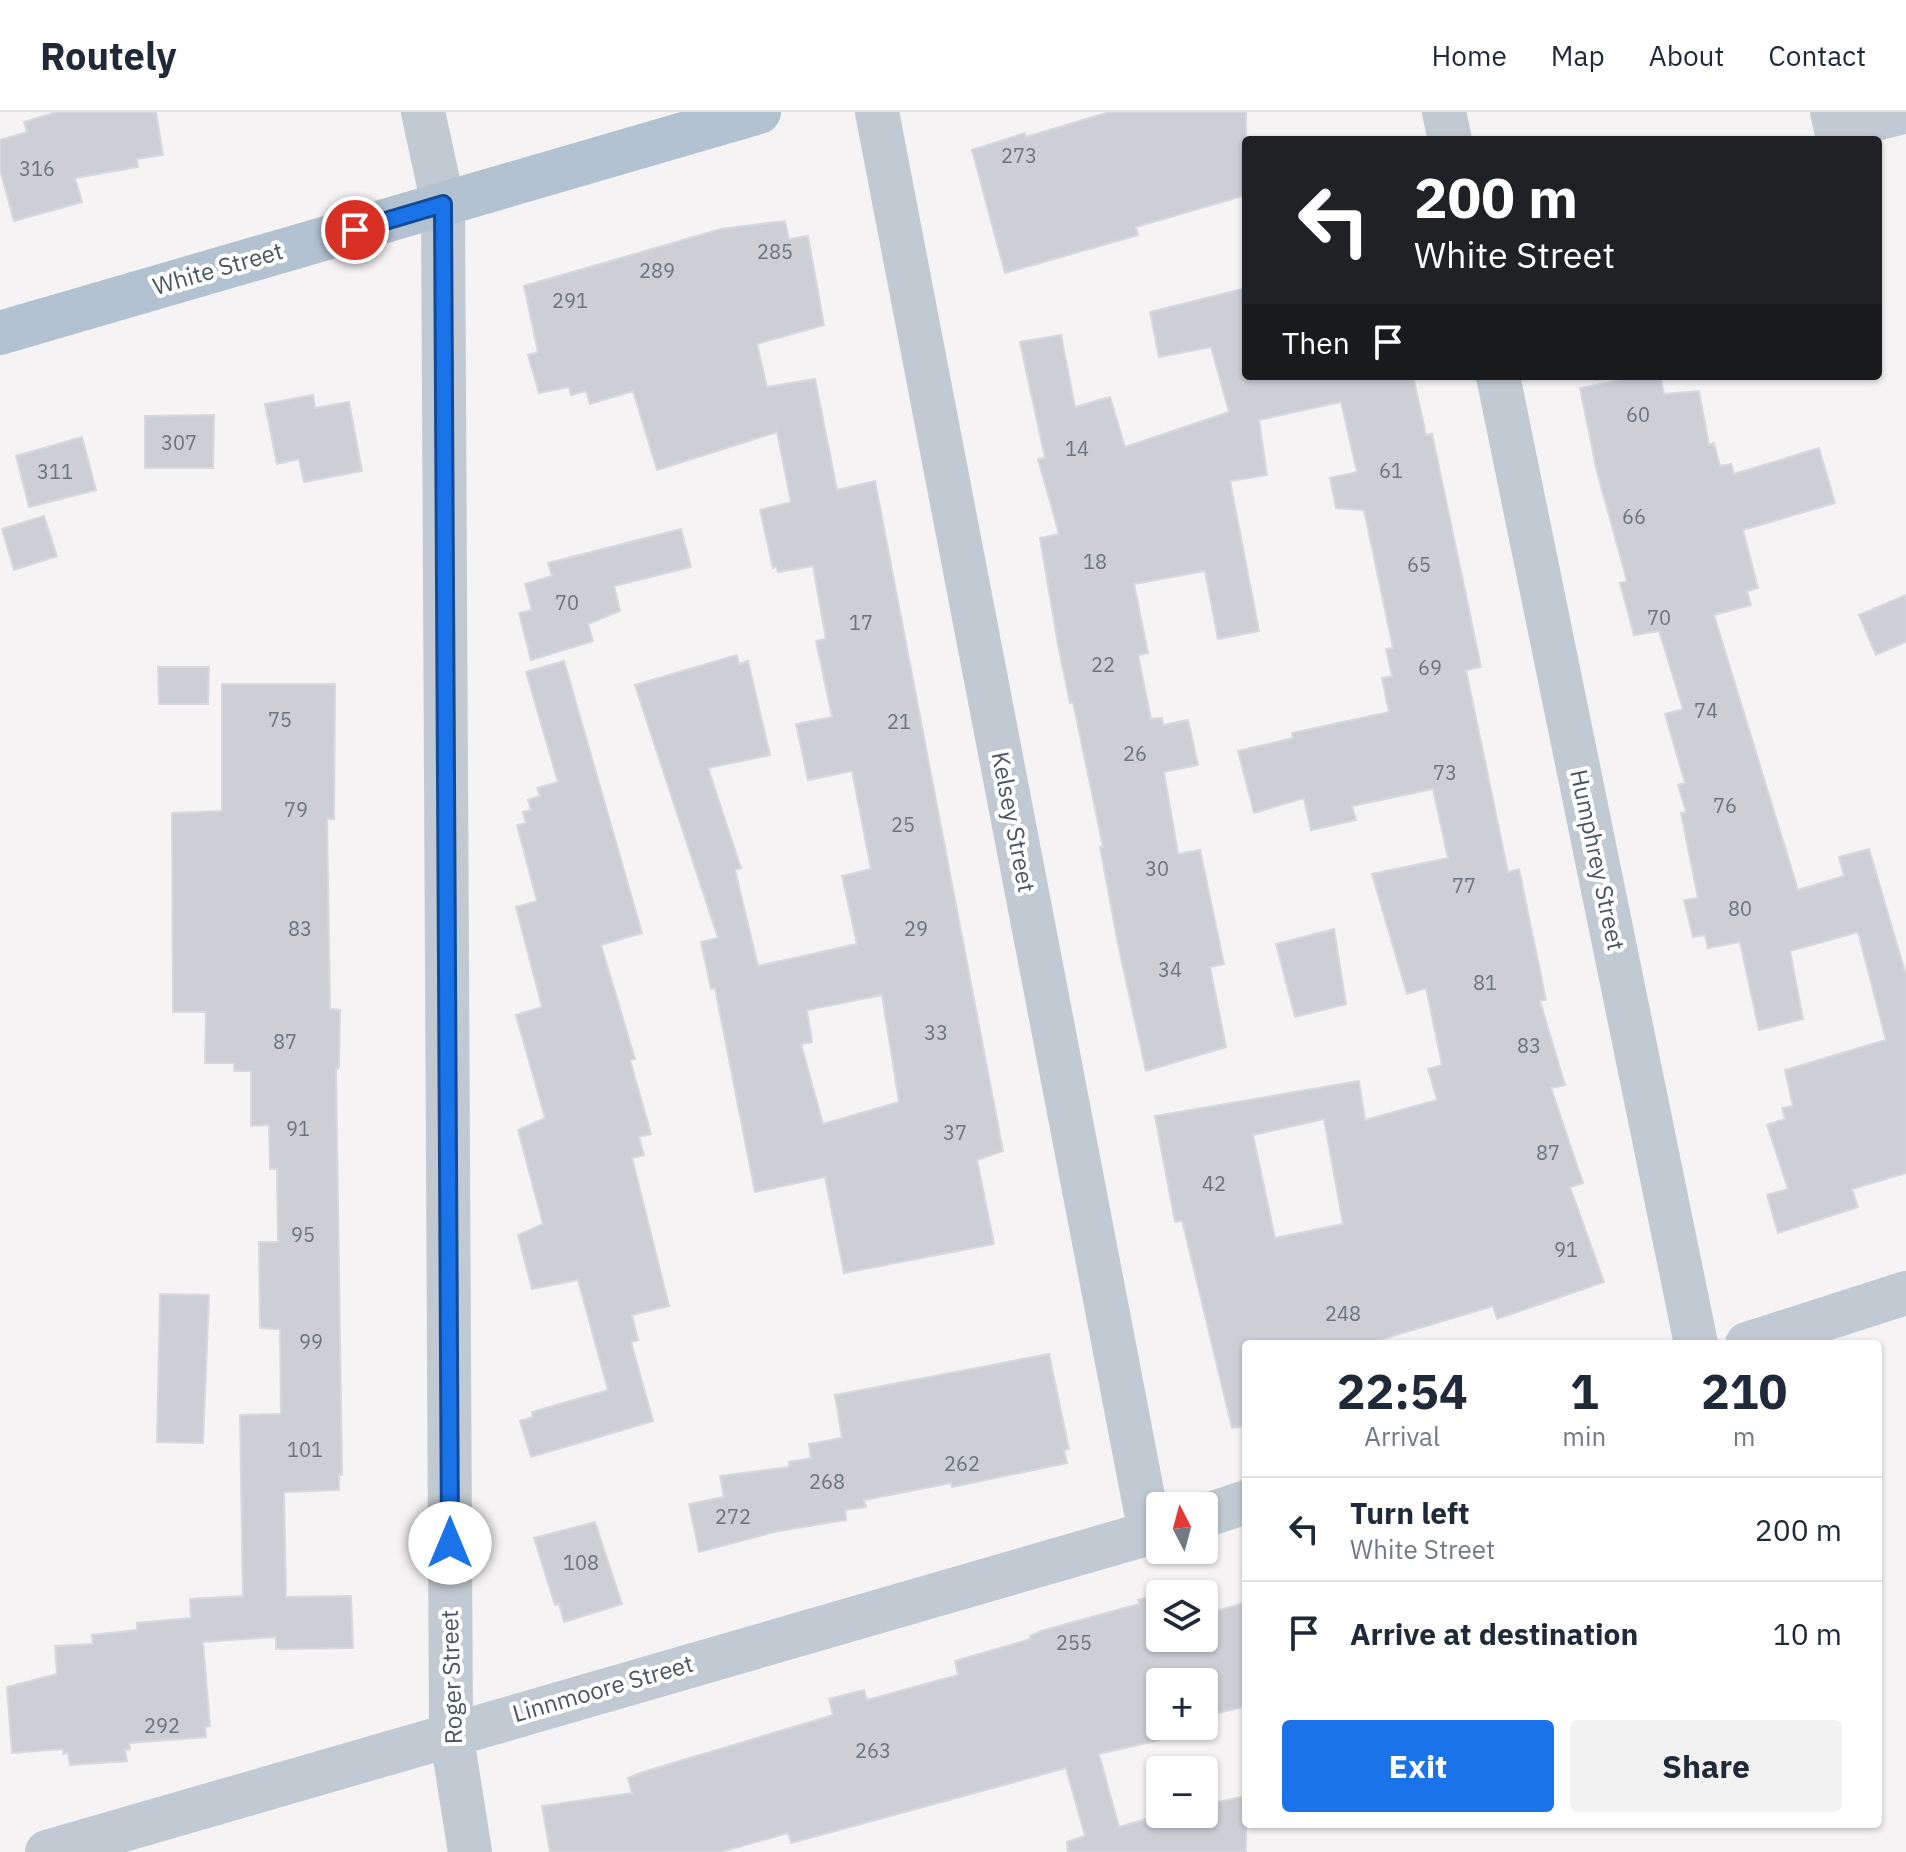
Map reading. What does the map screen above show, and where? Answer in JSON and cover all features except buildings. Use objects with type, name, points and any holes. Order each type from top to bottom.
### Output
[{"type":"main road","name":"White Street","points":[[0,333],[759,112]]},
{"type":"street","name":"Roger Street","points":[[423,112],[443,204],[451,1732],[470,1852]]},
{"type":"street","name":"Kelsey Street","points":[[877,112],[1147,1492]]},
{"type":"street","points":[[1444,112],[1449,136]]},
{"type":"street","points":[[1832,112],[1836,129],[1903,112]]},
{"type":"street","name":"Humphrey Street","points":[[1499,380],[1695,1340]]},
{"type":"street","points":[[1759,1340],[1906,1293]]},
{"type":"street","points":[[1218,1511],[1242,1503]]},
{"type":"street","name":"Linnmoore Street","points":[[47,1852],[451,1732],[1146,1534]]},
{"type":"route","points":[[355,230],[443,204],[450,1543]]}]
